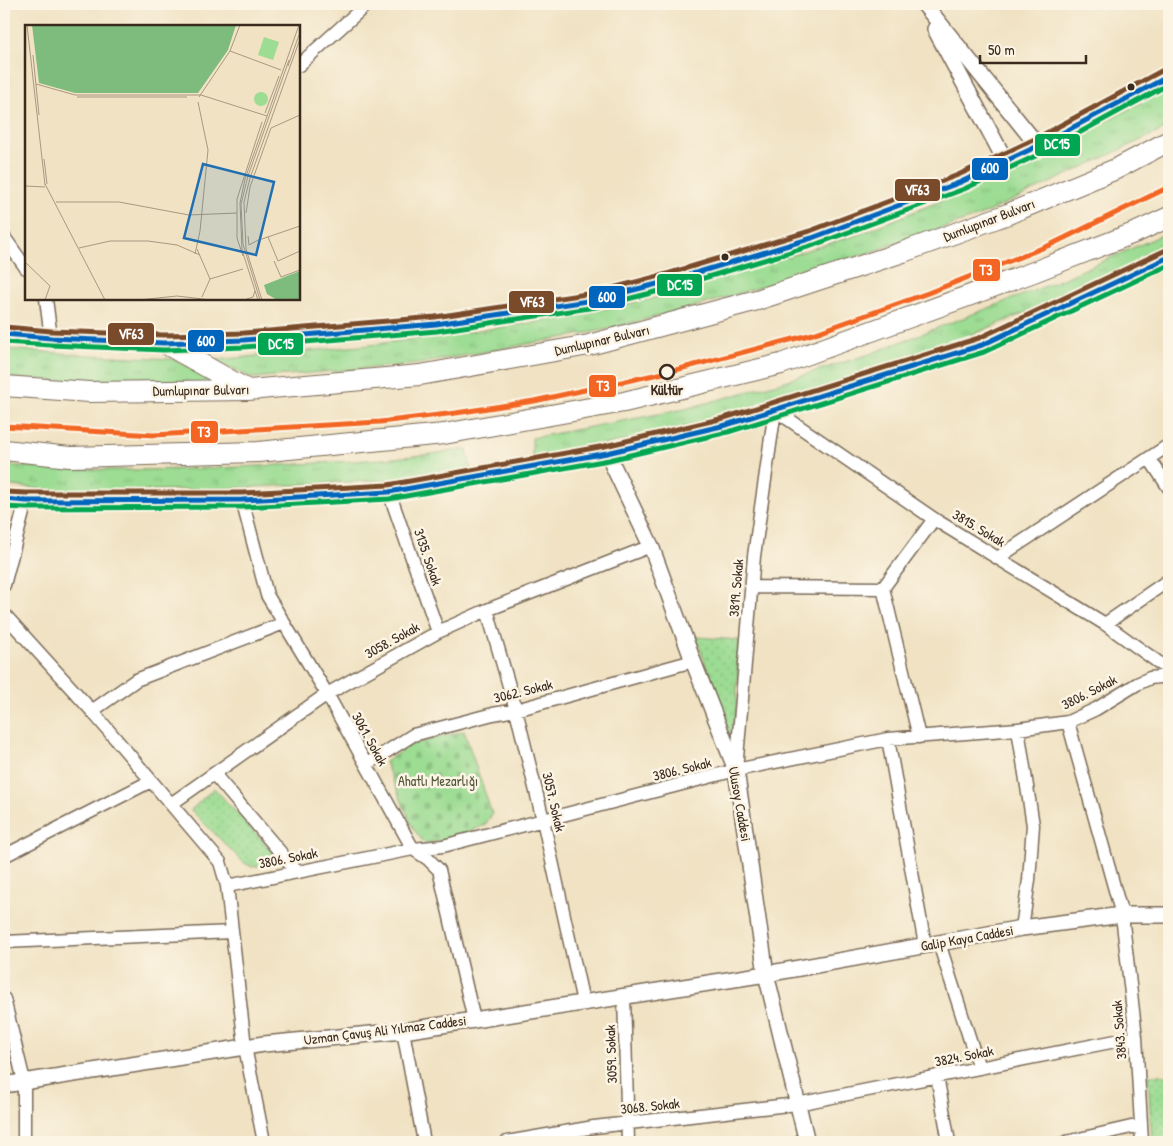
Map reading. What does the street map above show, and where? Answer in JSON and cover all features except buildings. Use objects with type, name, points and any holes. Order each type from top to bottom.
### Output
[{"type":"highway","name":"Dumlupınar Bulvarı","points":[[4,386],[89,392],[248,390],[429,374],[589,345],[757,300],[902,252],[1008,214],[1116,169],[1169,141]]},
{"type":"highway","points":[[4,450],[70,457],[258,452],[444,434],[624,402],[781,364],[1031,273],[1169,217]]},
{"type":"highway","points":[[164,343],[248,390]]},
{"type":"street","points":[[300,64],[367,4]]},
{"type":"street","points":[[923,4],[1038,146]]},
{"type":"street","points":[[923,4],[1006,162]]},
{"type":"street","points":[[4,334],[164,343],[244,340],[436,324],[594,300],[669,281],[812,238],[961,182],[1038,146],[1169,76]]},
{"type":"street","points":[[4,237],[25,267]]},
{"type":"street","points":[[4,499],[26,501],[242,500],[389,492],[607,453],[726,425],[982,344],[1169,257]]},
{"type":"street","points":[[46,300],[51,338]]},
{"type":"street","name":"3815. Sokak","points":[[775,410],[934,519],[1105,624],[1169,670]]},
{"type":"street","name":"3819. Sokak","points":[[736,770],[751,587],[775,410]]},
{"type":"street","points":[[999,558],[1169,445]]},
{"type":"street","name":"Ulusoy Caddesi","points":[[607,453],[651,546],[693,661],[736,770],[766,974],[807,1142]]},
{"type":"street","points":[[1149,458],[1169,488]]},
{"type":"street","name":"3135. Sokak","points":[[389,492],[438,632]]},
{"type":"street","name":"3061. Sokak","points":[[242,500],[267,595],[327,694],[413,849],[428,859],[438,870],[474,1020]]},
{"type":"street","points":[[4,585],[26,501]]},
{"type":"street","points":[[883,588],[934,519]]},
{"type":"street","name":"3058. Sokak","points":[[172,804],[327,694],[438,632],[487,610],[651,546]]},
{"type":"street","points":[[1105,624],[1169,580]]},
{"type":"street","points":[[751,587],[883,588]]},
{"type":"street","points":[[883,588],[919,737]]},
{"type":"street","name":"3057. Sokak","points":[[487,610],[516,710],[543,820],[583,1002]]},
{"type":"street","points":[[4,614],[92,711],[220,862],[227,886],[244,1047],[264,1142]]},
{"type":"street","points":[[92,711],[136,680],[284,623]]},
{"type":"street","name":"3062. Sokak","points":[[367,764],[413,735],[493,714],[516,710],[693,661]]},
{"type":"street","name":"3806. Sokak","points":[[227,886],[413,849],[443,846],[736,770],[888,739],[1018,729],[1068,722],[1096,709],[1150,678],[1169,676]]},
{"type":"street","name":"3843. Sokak","points":[[1068,722],[1122,915],[1136,1037],[1142,1142]]},
{"type":"street","points":[[1018,729],[1033,825],[1029,880],[1022,928]]},
{"type":"street","points":[[888,739],[932,944],[980,1068]]},
{"type":"street","points":[[214,774],[298,872]]},
{"type":"street","points":[[4,856],[151,781]]},
{"type":"street","name":"Galip Kaya Caddesi","points":[[766,974],[1022,928],[1122,915],[1169,915]]},
{"type":"street","points":[[4,942],[232,932]]},
{"type":"street","name":"Uzman Çavuş Ali Yılmaz Caddesi","points":[[4,1084],[244,1047],[403,1031],[766,974]]},
{"type":"street","name":"3059. Sokak","points":[[624,995],[628,1142]]},
{"type":"street","points":[[4,999],[24,1081],[24,1142]]},
{"type":"street","points":[[403,1031],[424,1142]]},
{"type":"street","name":"3824. Sokak","points":[[797,1104],[1136,1037]]},
{"type":"street","points":[[937,1076],[949,1142]]},
{"type":"street","name":"3068. Sokak","points":[[507,1142],[594,1127],[797,1104]]},
{"type":"street","points":[[1066,1142],[1140,1125]]},
{"type":"green space","points":[[1169,88],[1169,127],[979,216],[841,262],[701,305],[604,330],[418,364],[252,378],[215,360],[370,345],[525,324],[651,299],[859,234],[995,179]]},
{"type":"green space","points":[[1169,232],[1169,248],[1100,282],[954,342],[793,399],[661,433],[532,460],[532,438],[685,409],[778,383],[867,355],[1051,284]]},
{"type":"green space","points":[[4,349],[172,359],[224,383],[59,381],[4,377]]},
{"type":"green space","points":[[467,449],[471,470],[390,480],[215,489],[66,492],[4,485],[4,465],[106,470],[209,468],[373,460]]},
{"type":"green space","points":[[696,637],[739,640],[735,736],[730,736]]},
{"type":"green space","name":"Ahatlı Mezarlığı","points":[[464,731],[492,814],[485,825],[448,840],[424,843],[413,828],[385,762],[410,745]]},
{"type":"green space","points":[[214,788],[282,862],[252,867],[243,862],[191,810]]},
{"type":"green space","points":[[1148,1075],[1169,1075],[1169,1142],[1152,1142]]},
{"type":"transit line","name":"VF63","points":[[5,327],[51,331],[164,335],[244,333],[435,317],[593,293],[667,274],[810,231],[958,175],[1035,139],[1165,69]]},
{"type":"transit line","name":"600","points":[[4,334],[164,343],[244,340],[436,324],[594,300],[669,281],[812,238],[961,182],[1038,146],[1169,76]]},
{"type":"transit line","name":"DC15","points":[[4,342],[164,350],[244,347],[437,331],[596,307],[671,288],[814,245],[964,189],[1042,153],[1169,84]]},
{"type":"transit line","name":"T3","points":[[4,426],[154,435],[380,422],[534,401],[668,372],[813,334],[928,293],[1050,245],[1169,187]]},
{"type":"transit line","name":"VF63","points":[[5,492],[242,493],[388,485],[605,446],[724,418],[979,338],[1166,250]]},
{"type":"transit line","name":"600","points":[[4,499],[26,501],[242,500],[389,492],[607,453],[726,425],[982,345],[1169,257]]},
{"type":"transit line","name":"DC15","points":[[4,507],[242,507],[389,499],[609,460],[728,432],[984,352],[1169,265]]},
{"type":"place","name":"Kültür","points":[[667,372]]}]
